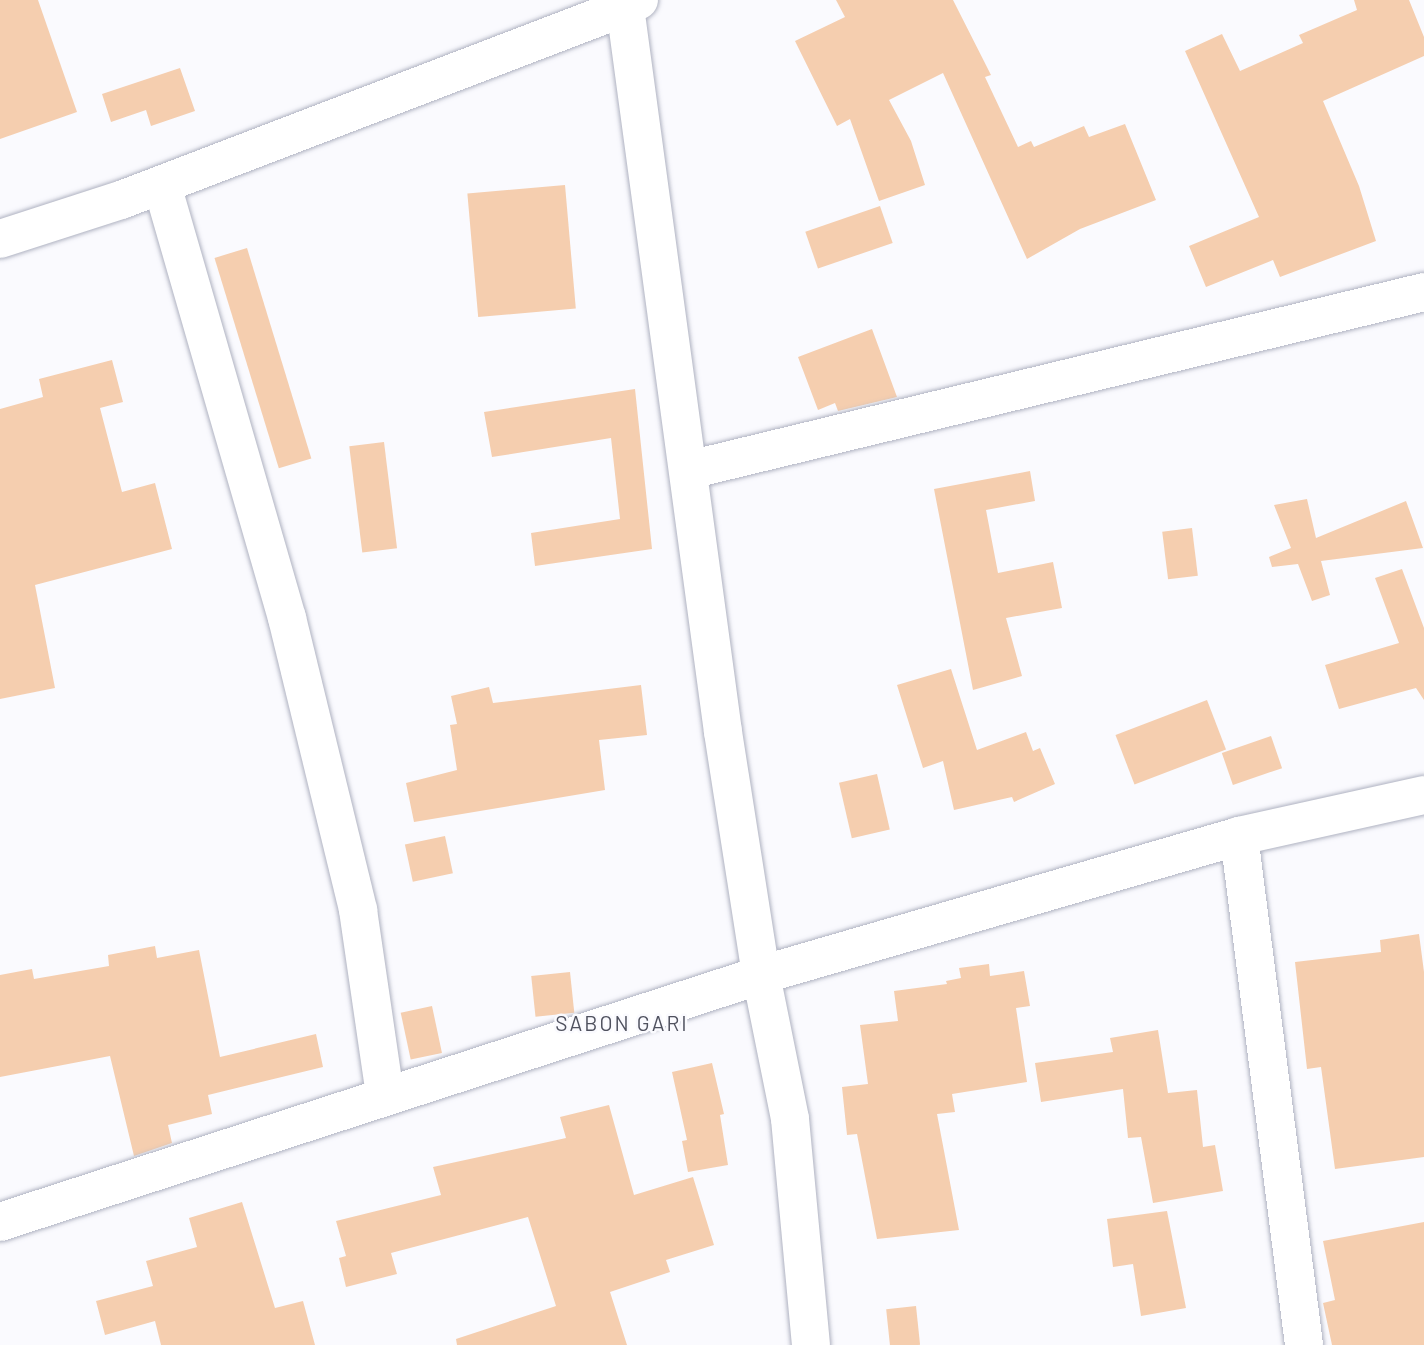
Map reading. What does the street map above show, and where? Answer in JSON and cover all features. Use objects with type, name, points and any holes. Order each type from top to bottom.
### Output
[{"type":"street","points":[[0,239],[162,184],[632,4],[668,345],[689,470],[723,732],[761,975],[790,1119],[811,1345]]},
{"type":"street","points":[[162,184],[287,618],[358,911],[385,1095]]},
{"type":"street","points":[[689,470],[1424,292]]},
{"type":"street","points":[[0,1222],[761,975],[1239,836],[1424,795]]},
{"type":"street","points":[[1239,836],[1304,1345]]},
{"type":"building","points":[[0,0],[38,0],[77,112],[0,139]]},
{"type":"building","points":[[836,0],[953,0],[991,75],[985,77],[1018,147],[1031,141],[1034,147],[1084,126],[1089,137],[1125,124],[1156,200],[1080,229],[1027,259],[943,73],[889,100],[911,141],[925,185],[879,201],[850,119],[837,126],[795,41],[845,17]]},
{"type":"building","points":[[1354,0],[1409,0],[1424,37],[1424,56],[1323,101],[1359,186],[1376,241],[1280,277],[1273,260],[1206,287],[1189,246],[1259,217],[1185,51],[1222,34],[1240,71],[1303,43],[1299,35],[1357,10]]},
{"type":"building","points":[[180,68],[195,111],[151,126],[146,110],[111,122],[102,94]]},
{"type":"building","points":[[565,185],[576,309],[478,317],[467,194]]},
{"type":"building","points":[[880,206],[893,243],[818,269],[805,232]]},
{"type":"building","points":[[247,248],[311,458],[279,468],[214,258]]},
{"type":"building","points":[[872,329],[897,397],[838,411],[835,403],[818,410],[798,357]]},
{"type":"building","points":[[112,360],[123,402],[100,408],[122,492],[155,483],[172,549],[35,585],[55,688],[0,699],[0,409],[43,397],[39,379]]},
{"type":"building","points":[[635,389],[652,549],[535,566],[531,533],[620,519],[611,438],[492,457],[484,412]]},
{"type":"building","points":[[384,442],[397,548],[362,552],[349,446]]},
{"type":"building","points":[[1030,471],[1035,501],[986,510],[998,573],[1053,562],[1062,608],[1006,618],[1022,676],[973,690],[934,489]]},
{"type":"building","points":[[1307,499],[1316,538],[1406,501],[1423,548],[1321,561],[1330,595],[1312,601],[1298,564],[1272,567],[1269,557],[1291,548],[1274,505]]},
{"type":"building","points":[[1192,528],[1198,576],[1168,579],[1162,532]]},
{"type":"building","points":[[1402,569],[1424,628],[1424,700],[1416,688],[1339,709],[1325,665],[1399,643],[1375,578]]},
{"type":"building","points":[[951,669],[977,750],[1026,732],[1033,751],[1040,748],[1055,784],[1014,802],[1012,797],[954,810],[943,761],[923,768],[897,685]]},
{"type":"building","points":[[641,685],[647,735],[599,740],[605,790],[414,822],[406,783],[457,770],[450,725],[457,724],[451,696],[489,687],[493,703]]},
{"type":"building","points":[[1207,700],[1226,749],[1135,785],[1116,735]]},
{"type":"building","points":[[1271,736],[1282,768],[1233,785],[1222,753]]},
{"type":"building","points":[[877,774],[890,830],[852,838],[839,783]]},
{"type":"building","points":[[445,836],[453,873],[413,882],[405,845]]},
{"type":"building","points":[[1419,934],[1424,972],[1424,1157],[1335,1169],[1321,1067],[1307,1069],[1295,962],[1381,952],[1380,940]]},
{"type":"building","points":[[155,946],[157,958],[199,950],[220,1057],[316,1034],[323,1067],[208,1095],[212,1114],[168,1125],[172,1143],[134,1156],[110,1056],[0,1077],[0,975],[32,969],[34,979],[109,966],[108,955]]},
{"type":"building","points":[[989,964],[990,976],[1024,971],[1030,1006],[1016,1008],[1027,1082],[952,1094],[955,1112],[937,1114],[959,1230],[877,1239],[857,1134],[847,1135],[842,1087],[868,1084],[860,1025],[898,1021],[894,991],[947,984],[946,981],[961,978],[959,968]]},
{"type":"building","points":[[570,972],[574,1013],[535,1017],[531,976]]},
{"type":"building","points":[[432,1006],[442,1053],[411,1060],[401,1013]]},
{"type":"building","points":[[1158,1030],[1168,1093],[1197,1090],[1203,1147],[1215,1145],[1223,1191],[1153,1203],[1141,1137],[1128,1138],[1123,1089],[1041,1102],[1035,1063],[1113,1052],[1110,1038]]},
{"type":"building","points":[[712,1063],[724,1114],[720,1115],[728,1165],[688,1172],[682,1141],[687,1140],[672,1072]]},
{"type":"building","points":[[609,1105],[634,1195],[693,1177],[714,1245],[666,1260],[670,1272],[610,1292],[627,1345],[457,1345],[456,1339],[556,1306],[528,1217],[391,1253],[397,1274],[346,1287],[339,1258],[346,1256],[336,1221],[441,1195],[433,1167],[566,1138],[560,1117]]},
{"type":"building","points":[[242,1202],[275,1308],[303,1301],[315,1345],[161,1345],[155,1321],[105,1335],[96,1301],[153,1286],[146,1261],[197,1247],[189,1218]]},
{"type":"building","points":[[1167,1211],[1186,1308],[1141,1316],[1133,1264],[1113,1267],[1107,1219]]},
{"type":"building","points":[[1424,1222],[1424,1345],[1332,1345],[1323,1303],[1335,1300],[1323,1241]]},
{"type":"building","points":[[916,1306],[920,1345],[890,1345],[886,1309]]},
{"type":"district","name":"SABON GARI","points":[[622,1023]]}]
